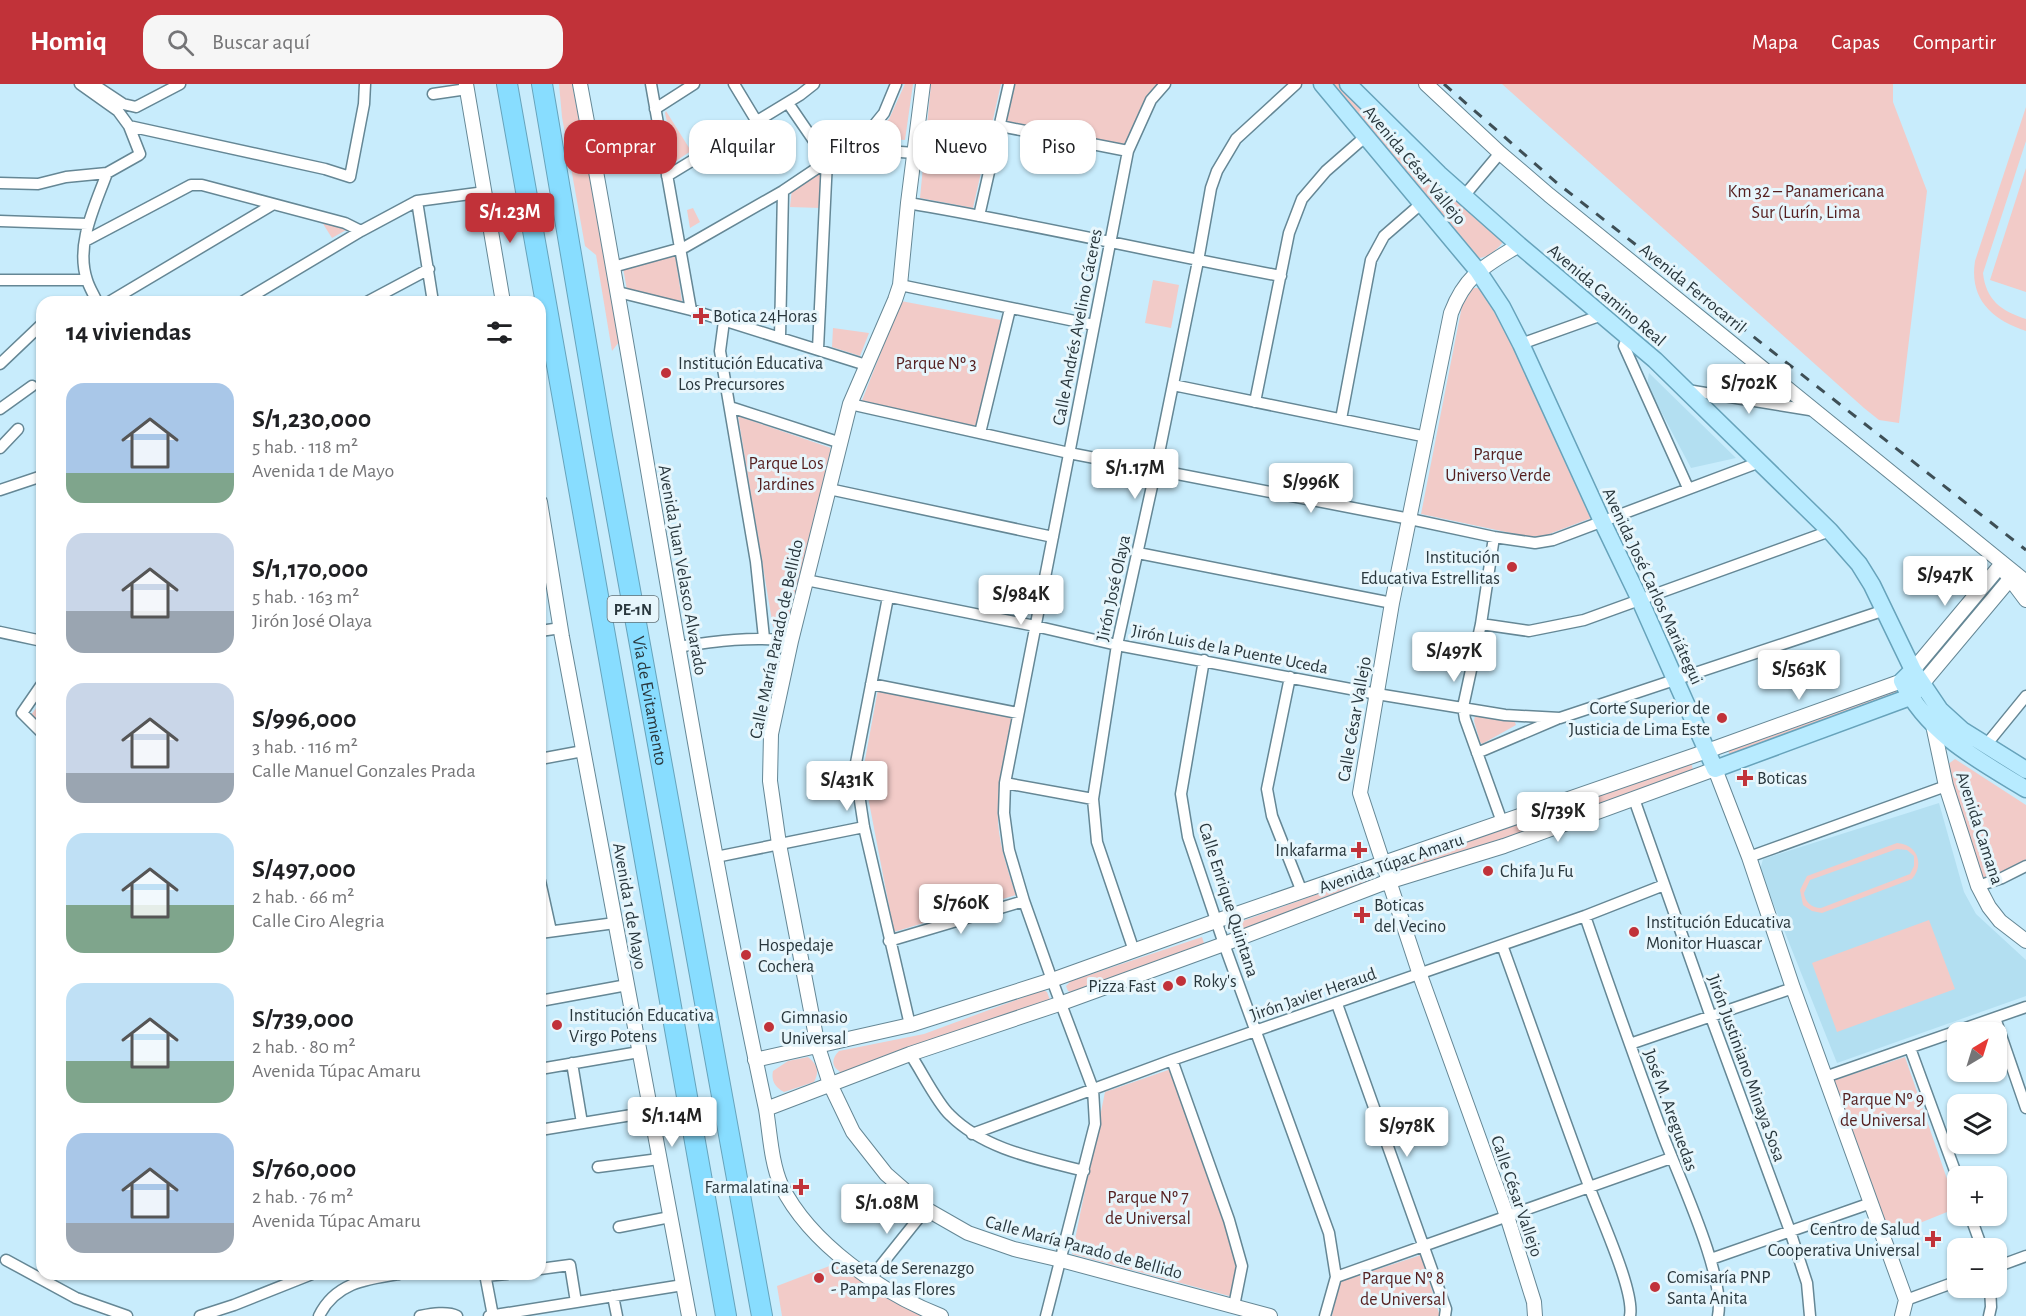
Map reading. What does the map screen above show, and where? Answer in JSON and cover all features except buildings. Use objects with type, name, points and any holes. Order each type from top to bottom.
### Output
[{"type":"highway","name":"Vía de Evitamiento","points":[[507,84],[545,296]]},
{"type":"highway","name":"Vía de Evitamiento","points":[[542,84],[604,448],[762,1316]]},
{"type":"highway","name":"Vía de Evitamiento","points":[[546,303],[726,1316]]},
{"type":"main road","name":"Avenida César Vallejo","points":[[1322,84],[1478,271]]},
{"type":"main road","name":"Avenida César Vallejo","points":[[1348,84],[1439,174],[1518,245]]},
{"type":"main road","name":"Avenida Camino Real","points":[[1518,245],[1628,336],[1830,531],[1859,564],[1886,609],[1912,678],[1953,744],[2026,789]]},
{"type":"main road","name":"Avenida José Carlos Mariátegui","points":[[1478,271],[1502,307],[1521,344],[1639,598],[1715,769]]},
{"type":"main road","name":"Avenida Túpac Amaru","points":[[1715,769],[1910,697],[1912,678]]},
{"type":"main road","name":"Avenida Camino Real","points":[[1910,697],[1936,718],[1962,730],[2026,770]]},
{"type":"street","points":[[0,183],[38,184],[66,177],[106,173],[140,154],[129,126],[118,111],[80,84]]},
{"type":"street","points":[[93,84],[123,104],[136,107],[180,84]]},
{"type":"street","points":[[129,126],[350,177],[364,104],[365,84]]},
{"type":"street","name":"Avenida Juan Velasco Alvarado","points":[[580,84],[678,647],[716,857],[766,1109],[774,1163],[782,1185],[801,1215],[839,1257],[891,1293],[941,1316]]},
{"type":"street","points":[[651,84],[691,310]]},
{"type":"street","points":[[654,109],[694,84]]},
{"type":"street","points":[[734,84],[756,120]]},
{"type":"street","points":[[760,120],[814,84]]},
{"type":"street","points":[[879,120],[890,103],[896,84]]},
{"type":"street","name":"Calle María Parado de Bellido","points":[[918,120],[923,84]]},
{"type":"street","points":[[1001,120],[1009,84]]},
{"type":"street","name":"Calle Andrés Avelino Cáceres","points":[[1046,1316],[1095,1124],[1093,1089],[1024,901],[1005,832],[1005,783],[1128,151],[1151,100],[1165,84]]},
{"type":"street","name":"Jirón José Olaya","points":[[1134,951],[1097,842],[1093,799],[1117,645],[1156,468],[1211,188],[1226,154],[1250,125],[1296,84]]},
{"type":"street","name":"Avenida Ferrocarril","points":[[1426,84],[1500,153],[1989,551],[2017,578]]},
{"type":"street","points":[[433,94],[466,87],[503,296]]},
{"type":"street","points":[[788,102],[808,132]]},
{"type":"street","points":[[1008,128],[1128,151]]},
{"type":"street","points":[[1255,402],[1288,233],[1302,199],[1326,171],[1366,136]]},
{"type":"street","points":[[1464,196],[1500,153]]},
{"type":"street","name":"Calle María Parado de Bellido","points":[[913,161],[900,285],[896,300],[850,404],[791,641],[771,734],[770,781],[779,844],[818,1047],[830,1084],[853,1132],[886,1174],[926,1209],[968,1233],[1014,1250],[1061,1260],[1270,1316]]},
{"type":"street","points":[[667,176],[689,163]]},
{"type":"street","points":[[94,296],[87,280],[83,261],[88,224],[106,173]]},
{"type":"street","points":[[613,267],[681,248],[783,191],[808,173]]},
{"type":"street","points":[[818,349],[826,174]]},
{"type":"street","points":[[979,216],[989,174]]},
{"type":"street","points":[[85,241],[191,185],[202,185],[345,223],[361,231]]},
{"type":"street","points":[[780,338],[783,191]]},
{"type":"street","points":[[252,296],[361,231],[417,201],[485,192]]},
{"type":"street","points":[[417,201],[432,296]]},
{"type":"street","points":[[908,203],[1281,276]]},
{"type":"street","points":[[1341,419],[1371,260],[1384,236],[1422,203]]},
{"type":"street","points":[[119,296],[272,205]]},
{"type":"street","points":[[0,221],[88,224]]},
{"type":"street","name":"Calle César Vallejo","points":[[1518,245],[1478,271],[1459,292],[1451,313],[1392,603],[1360,793],[1420,975],[1507,1216],[1534,1302],[1535,1316]]},
{"type":"street","points":[[378,296],[429,269]]},
{"type":"street","points":[[0,280],[87,280]]},
{"type":"street","points":[[900,285],[1094,325]]},
{"type":"street","points":[[618,292],[691,310],[866,365]]},
{"type":"street","points":[[981,433],[1010,309]]},
{"type":"street","points":[[1521,344],[1602,315]]},
{"type":"street","points":[[724,321],[720,351],[756,562],[764,638]]},
{"type":"street","points":[[0,364],[36,330]]},
{"type":"street","points":[[1628,336],[1624,346],[1688,488]]},
{"type":"street","points":[[1173,385],[1427,437]]},
{"type":"street","points":[[0,409],[32,386]]},
{"type":"street","points":[[1686,390],[1817,411]]},
{"type":"street","points":[[850,404],[1069,453],[1156,468],[1494,537],[1535,543],[1553,540],[1760,462]]},
{"type":"street","points":[[730,407],[841,443]]},
{"type":"street","points":[[0,448],[18,429]]},
{"type":"street","points":[[0,489],[36,478]]},
{"type":"street","points":[[829,489],[1053,537]]},
{"type":"street","points":[[1481,624],[1529,631],[1584,620],[1639,598],[1830,531]]},
{"type":"street","points":[[1494,537],[1481,624],[1463,707],[1465,719],[1502,822]]},
{"type":"street","name":"Avenida 1 de Mayo","points":[[546,538],[583,752],[689,1316]]},
{"type":"street","points":[[1989,551],[2001,566],[2017,578],[2026,600]]},
{"type":"street","points":[[1138,553],[1392,603]]},
{"type":"street","name":"Avenida Túpac Amaru","points":[[1912,678],[2001,566]]},
{"type":"street","name":"Avenida Túpac Amaru","points":[[755,1060],[910,1025],[1052,980],[1912,678],[2017,578]]},
{"type":"street","name":"Jirón Luis de la Puente Uceda","points":[[806,580],[1035,626],[1117,645],[1377,694],[1505,715],[1560,718],[1886,609]]},
{"type":"street","points":[[888,597],[855,768],[864,827],[910,1025]]},
{"type":"street","points":[[546,630],[561,628]]},
{"type":"street","points":[[0,632],[36,640]]},
{"type":"street","points":[[678,647],[722,640],[764,638],[791,641]]},
{"type":"street","name":"Calle Enrique Quintana","points":[[1204,660],[1181,794],[1188,837],[1224,944],[1329,1233],[1336,1277],[1324,1316]]},
{"type":"street","points":[[1290,677],[1267,789],[1272,816],[1302,892]]},
{"type":"street","points":[[871,684],[1018,713]]},
{"type":"street","points":[[36,693],[22,714],[36,727]]},
{"type":"street","points":[[1986,745],[2026,696]]},
{"type":"street","points":[[1477,753],[1560,718]]},
{"type":"street","name":"Avenida Camana","points":[[1936,718],[1946,786],[1978,886],[1989,907],[2000,921],[2026,942]]},
{"type":"street","points":[[546,758],[583,752]]},
{"type":"street","name":"Avenida Túpac Amaru","points":[[766,1109],[910,1054],[1062,1003],[1388,882],[1504,846],[1715,769]]},
{"type":"street","name":"Avenida José Carlos Mariátegui","points":[[1715,769],[1749,857],[1792,988],[1906,1300]]},
{"type":"street","points":[[1005,783],[1093,799]]},
{"type":"street","points":[[1749,857],[1946,786]]},
{"type":"street","name":"Jirón Justiniano Minaya Sosa","points":[[1634,799],[1790,1231],[1807,1283],[1810,1316]]},
{"type":"street","points":[[716,857],[864,827]]},
{"type":"street","points":[[1978,886],[2002,878],[2026,866]]},
{"type":"street","name":"Jirón Javier Heraud","points":[[972,1134],[1172,1060],[1585,916],[1664,885]]},
{"type":"street","points":[[889,941],[1024,901]]},
{"type":"street","name":"José M. Areguedas","points":[[1585,916],[1629,1044],[1711,1259],[1719,1307],[1718,1316]]},
{"type":"street","points":[[546,932],[615,923]]},
{"type":"street","points":[[1502,945],[1623,1274],[1631,1309],[1630,1316]]},
{"type":"street","points":[[546,1000],[627,986]]},
{"type":"street","points":[[1629,1044],[1792,988]]},
{"type":"street","points":[[1337,1004],[1446,1309],[1445,1316]]},
{"type":"street","points":[[1825,1077],[2026,1007]]},
{"type":"street","points":[[1995,1018],[2026,1108]]},
{"type":"street","points":[[1910,1048],[1953,1166]]},
{"type":"street","points":[[546,1068],[639,1052]]},
{"type":"street","points":[[910,1054],[948,1114],[972,1134],[1027,1157],[1084,1171]]},
{"type":"street","points":[[1172,1060],[1229,1220],[1242,1266],[1234,1306]]},
{"type":"street","points":[[572,1063],[582,1123]]},
{"type":"street","points":[[546,1129],[650,1112]]},
{"type":"street","points":[[1336,1277],[1671,1158]]},
{"type":"street","points":[[598,1167],[659,1160]]},
{"type":"street","points":[[1711,1259],[1871,1203]]},
{"type":"street","points":[[870,1279],[926,1209]]},
{"type":"street","points":[[619,1227],[670,1217]]},
{"type":"street","points":[[2007,1263],[2026,1256]]},
{"type":"street","points":[[6,1260],[36,1276]]},
{"type":"street","points":[[546,1268],[570,1265],[576,1302]]},
{"type":"street","points":[[43,1280],[76,1298],[127,1316]]},
{"type":"street","points":[[200,1316],[297,1280]]},
{"type":"street","points":[[320,1316],[334,1295],[347,1286],[364,1280]]},
{"type":"street","points":[[486,1280],[491,1316],[683,1285]]},
{"type":"street","points":[[1902,1316],[1906,1300],[1947,1285]]},
{"type":"street","points":[[613,1296],[617,1316]]},
{"type":"street","points":[[1989,1316],[1991,1298]]},
{"type":"street","points":[[420,1316],[440,1313],[457,1316]]},
{"type":"shaded area","points":[[1649,373],[1736,458],[1691,468],[1647,385]]},
{"type":"shaded area","points":[[1939,803],[1964,892],[1976,914],[2026,960],[2026,996],[1947,1022],[1947,1024],[1837,1063],[1760,870],[1763,859]]},
{"type":"green space","points":[[559,84],[572,84],[579,120],[564,120],[564,128]]},
{"type":"green space","points":[[905,84],[913,84],[905,140],[901,140],[901,120],[889,119]]},
{"type":"green space","points":[[931,84],[1001,84],[993,120],[928,120]]},
{"type":"green space","points":[[1015,84],[1160,84],[1146,99],[1123,148],[1096,143],[1096,120],[1020,120],[1020,128],[1008,125]]},
{"type":"green space","points":[[1330,84],[1340,84],[1500,237],[1503,242],[1498,248],[1487,255],[1476,258]]},
{"type":"green space","name":"Km 32 – Panamericana Sur (Lurín, Lima","points":[[1502,84],[1893,84],[1893,102],[1927,191],[1899,423],[1879,420],[1864,408]]},
{"type":"green space","points":[[2026,107],[2026,141],[1983,273],[1991,297],[2002,308],[2026,319],[2026,331],[1993,314],[1980,297],[1974,274],[1975,261]]},
{"type":"green space","points":[[666,111],[672,120],[667,120]]},
{"type":"green space","points":[[677,129],[689,148],[689,152],[677,160]]},
{"type":"green space","points":[[2026,168],[2026,292],[1990,280]]},
{"type":"green space","points":[[572,174],[590,174],[619,342],[612,351],[596,255],[585,246]]},
{"type":"green space","points":[[821,174],[821,208],[790,207],[792,188]]},
{"type":"green space","points":[[922,174],[981,174],[973,208],[920,198]]},
{"type":"green space","points":[[693,208],[700,222],[690,228],[687,210]]},
{"type":"green space","points":[[320,219],[345,229],[346,230],[332,238]]},
{"type":"green space","points":[[675,254],[682,301],[680,303],[643,292],[627,290],[623,268]]},
{"type":"green space","points":[[1153,280],[1179,285],[1171,328],[1145,323]]},
{"type":"green space","name":"Parque Universo Verde","points":[[1473,288],[1479,288],[1504,328],[1594,517],[1544,536],[1525,536],[1421,514],[1462,306]]},
{"type":"green space","name":"Parque Nº 3","points":[[901,301],[1001,320],[977,427],[861,403]]},
{"type":"green space","points":[[833,328],[869,333],[860,356],[832,347]]},
{"type":"green space","name":"Parque Los Jardines","points":[[738,416],[831,448],[789,627],[773,627]]},
{"type":"green space","points":[[1998,578],[2002,579],[2001,583],[1929,665],[1926,665],[1924,663]]},
{"type":"green space","points":[[1900,688],[1906,694],[1730,758],[1728,748]]},
{"type":"green space","points":[[878,689],[1012,716],[1001,774],[998,817],[1002,848],[1016,895],[894,932],[863,771]]},
{"type":"green space","points":[[36,708],[36,720],[31,715]]},
{"type":"green space","points":[[1475,715],[1514,720],[1516,725],[1482,744],[1474,721]]},
{"type":"green space","points":[[1955,759],[2026,805],[2026,859],[2006,872],[1983,882],[1947,765]]},
{"type":"green space","points":[[1691,762],[1693,770],[1406,874],[1403,864]]},
{"type":"green space","points":[[1897,843],[1910,847],[1918,861],[1916,873],[1912,879],[1822,913],[1812,911],[1803,905],[1800,890],[1807,876]],"holes":[[[1897,849],[1907,850],[1914,856],[1914,866],[1910,874],[1821,908],[1807,902],[1804,893],[1810,880]]]},
{"type":"green space","points":[[1365,877],[1368,886],[1241,933],[1237,923]]},
{"type":"green space","points":[[1929,920],[1955,989],[1837,1032],[1812,963]]},
{"type":"green space","points":[[1202,937],[1205,946],[1073,993],[1068,991],[1066,986],[1071,981]]},
{"type":"green space","points":[[1043,990],[1047,992],[1050,1000],[1047,1003],[842,1073],[834,1066],[835,1057],[839,1051],[924,1034]]},
{"type":"green space","points":[[808,1057],[817,1068],[814,1082],[784,1092],[776,1086],[773,1081],[773,1071],[788,1061]]},
{"type":"green space","name":"Parque Nº 9 de Universal","points":[[1905,1057],[1947,1179],[1947,1212],[1890,1235],[1832,1081]]},
{"type":"green space","name":"Parque Nº 7 de Universal","points":[[1171,1069],[1240,1271],[1233,1297],[1072,1254],[1105,1092]]},
{"type":"green space","name":"Parque Nº 8 de Universal","points":[[1421,1255],[1440,1316],[1332,1316],[1339,1282]]},
{"type":"green space","points":[[840,1262],[891,1300],[924,1316],[782,1316],[777,1286]]},
{"type":"railway","points":[[1444,84],[1557,183],[2026,550]]},
{"type":"place","name":"Botica 24Horas","points":[[701,316]]},
{"type":"place","name":"Institución Educativa Los Precursores","points":[[666,373]]},
{"type":"place","name":"Institución Educativa Estrellitas","points":[[1512,567]]},
{"type":"place","name":"Corte Superior de Justicia de Lima Este","points":[[1722,718]]},
{"type":"place","name":"Boticas","points":[[1745,778]]},
{"type":"place","name":"Inkafarma","points":[[1359,850]]},
{"type":"place","name":"Chifa Ju Fu","points":[[1488,871]]},
{"type":"place","name":"Boticas del Vecino","points":[[1362,915]]},
{"type":"place","name":"Institución Educativa Monitor Huascar","points":[[1634,932]]},
{"type":"place","name":"Hospedaje Cochera","points":[[746,955]]},
{"type":"place","name":"Roky's","points":[[1181,981]]},
{"type":"place","name":"Pizza Fast","points":[[1168,986]]},
{"type":"place","name":"Institución Educativa Virgo Potens","points":[[557,1025]]},
{"type":"place","name":"Gimnasio Universal","points":[[769,1027]]},
{"type":"place","name":"Farmalatina","points":[[801,1187]]},
{"type":"place","name":"Centro de Salud Cooperativa Universal","points":[[1933,1239]]},
{"type":"place","name":"Caseta de Serenazgo - Pampa las Flores","points":[[819,1278]]},
{"type":"place","name":"Comisaría PNP Santa Anita","points":[[1655,1287]]}]
